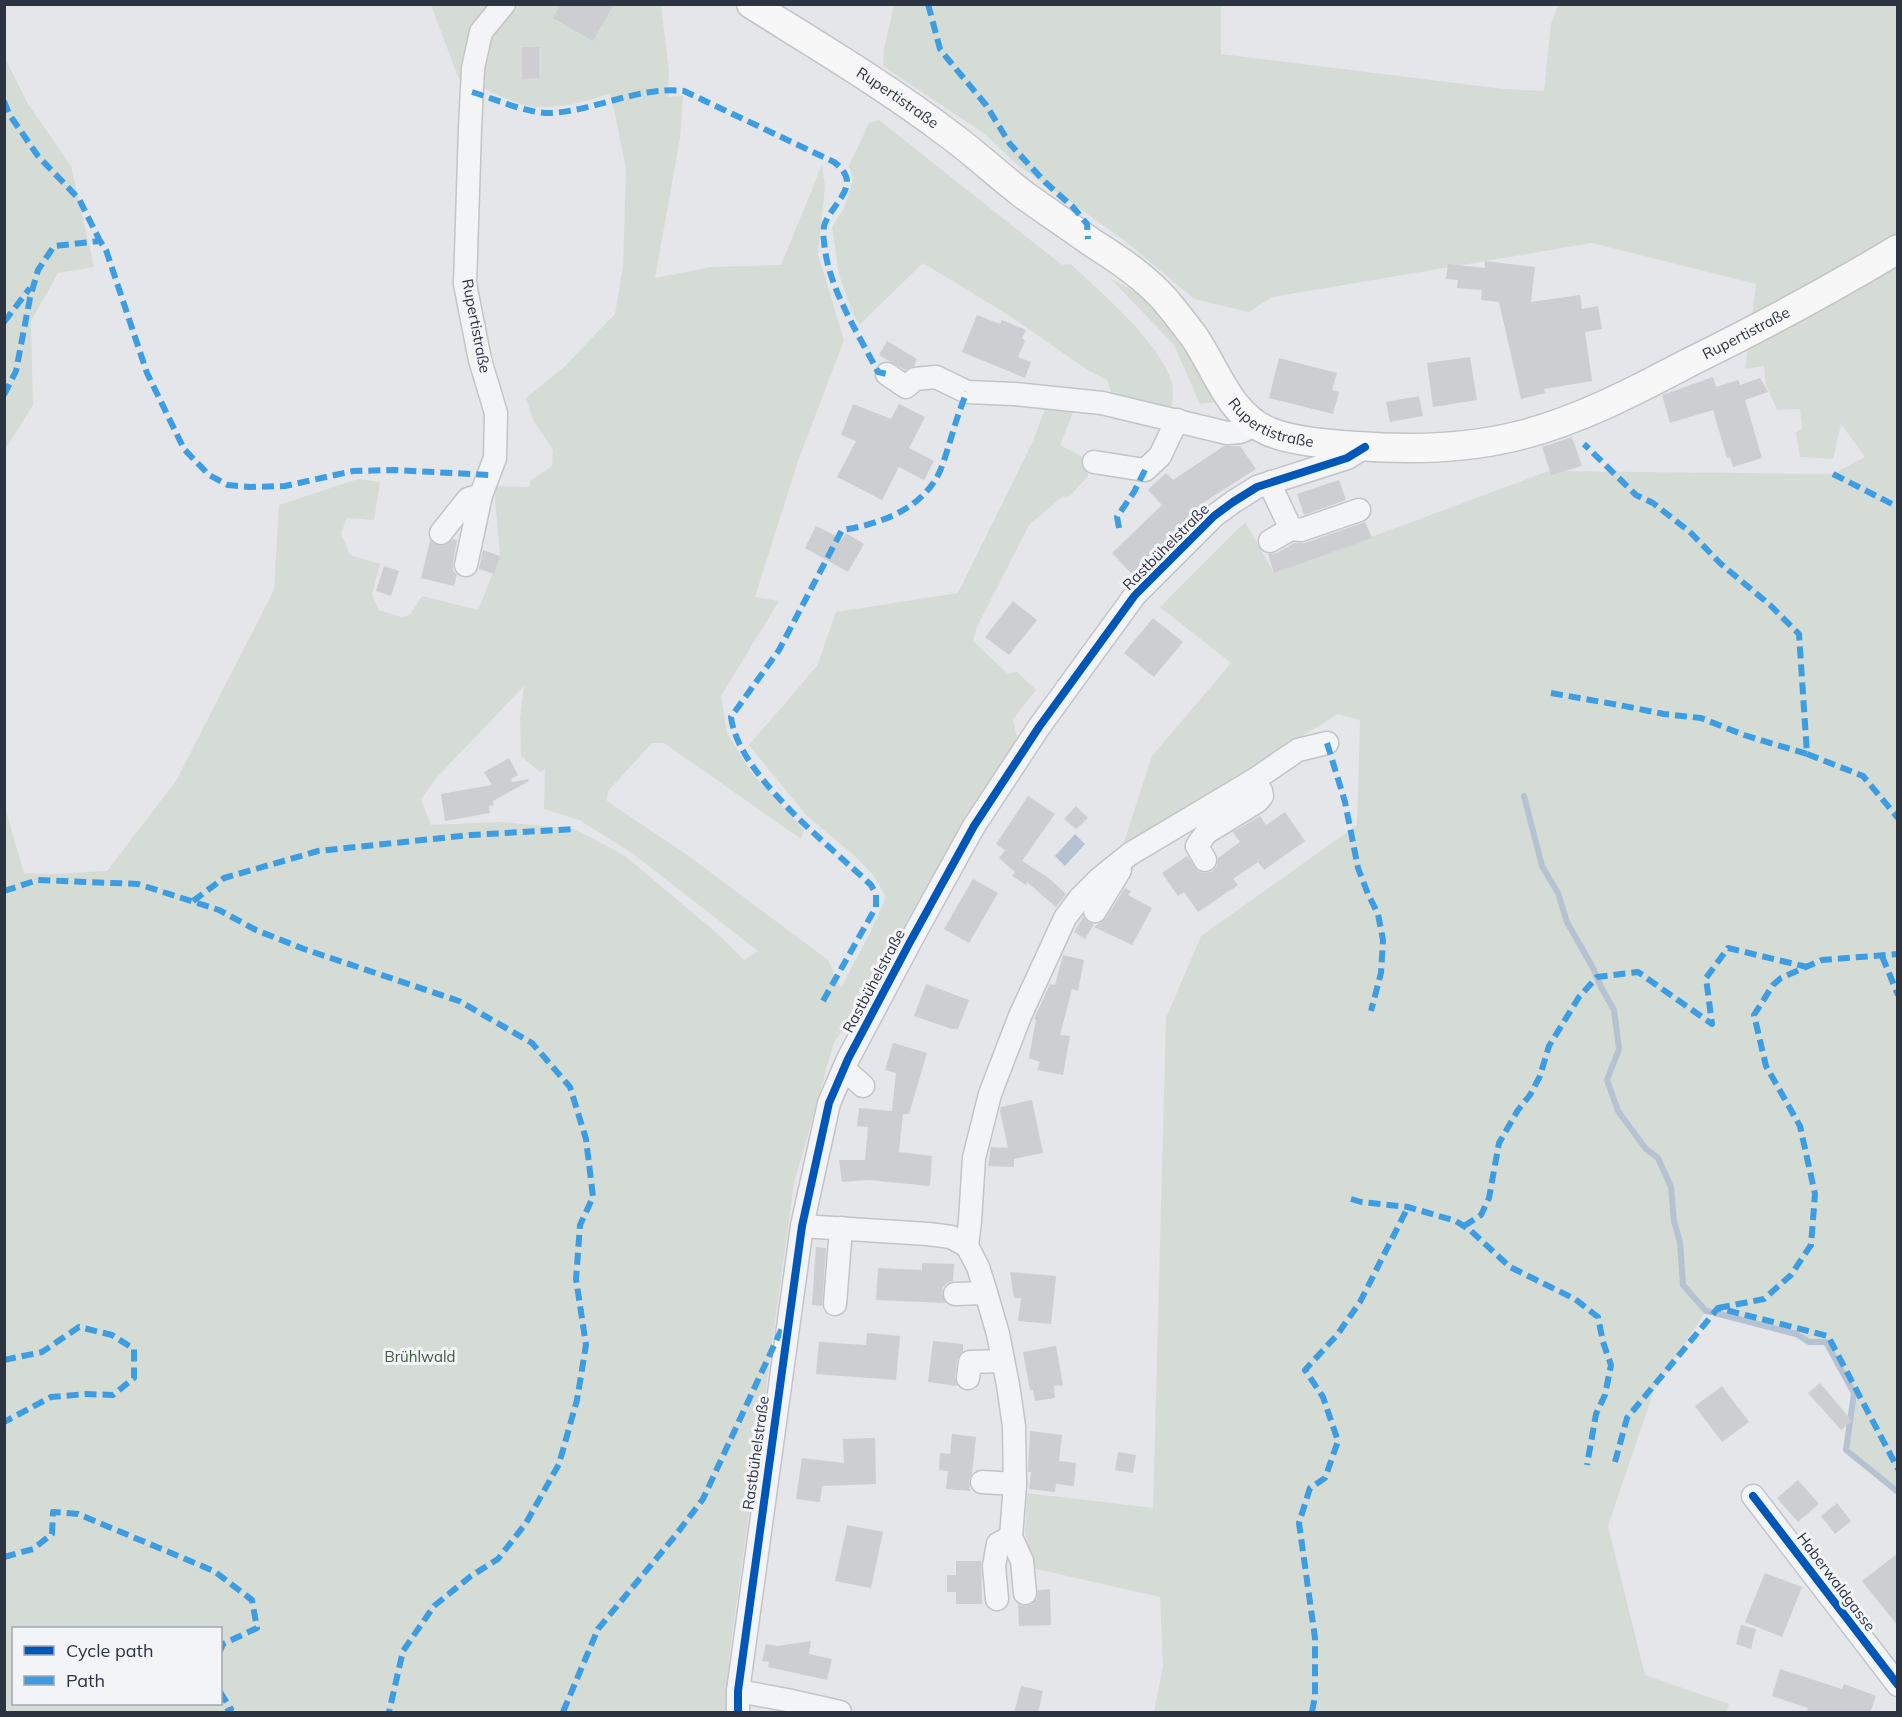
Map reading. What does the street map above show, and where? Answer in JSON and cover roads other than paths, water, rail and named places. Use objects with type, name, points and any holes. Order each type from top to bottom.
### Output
[{"type":"main road","name":"Rupertistraße","points":[[751,4],[867,77],[950,134],[1021,192],[1143,279],[1164,299],[1190,332],[1231,400],[1244,416],[1271,433],[1298,439],[1392,449],[1441,449],[1510,438],[1565,421],[1621,397],[1717,349],[1808,301],[1897,249]]},
{"type":"street","name":"Rupertistraße","points":[[465,565],[485,485],[495,458],[496,413],[480,360],[465,284],[473,68],[481,32],[504,4]]},
{"type":"street","points":[[887,374],[906,387],[915,379],[936,377],[967,392],[1015,394],[1102,403],[1217,431],[1240,432],[1256,425]]},
{"type":"street","points":[[1094,462],[1145,470],[1160,456],[1177,420]]},
{"type":"street","name":"Rastbühelstraße","points":[[738,1702],[802,1226],[829,1103],[844,1069],[974,826],[1039,727],[1135,595],[1214,516],[1257,487],[1347,458],[1365,447]]},
{"type":"street","points":[[1271,482],[1291,529]]},
{"type":"street","points":[[441,533],[468,499],[485,485]]},
{"type":"street","points":[[1270,541],[1291,529],[1301,530],[1359,510]]},
{"type":"street","points":[[1025,1593],[1022,1561],[1011,1538],[1014,1426],[991,1290],[967,1246],[974,1158],[990,1094],[1020,1016],[1065,918],[1098,879],[1130,854],[1254,780],[1298,750],[1328,742]]},
{"type":"street","points":[[1205,860],[1197,846],[1206,833],[1258,801],[1262,796],[1254,780]]},
{"type":"street","points":[[1095,911],[1130,854]]},
{"type":"street","points":[[844,1069],[863,1086]]},
{"type":"street","points":[[802,1226],[951,1237],[967,1246]]},
{"type":"street","points":[[835,1304],[841,1228]]},
{"type":"street","points":[[956,1294],[991,1290]]},
{"type":"street","points":[[968,1378],[970,1362],[1003,1361]]},
{"type":"street","points":[[982,1482],[1014,1484]]},
{"type":"street","name":"Haberwaldgasse","points":[[1754,1496],[1898,1685]]},
{"type":"street","points":[[997,1599],[994,1566],[998,1544],[1011,1538]]},
{"type":"street","points":[[738,1702],[787,1700],[840,1713]]},
{"type":"water","points":[[1075,834],[1085,844],[1065,866],[1055,856]]},
{"type":"waterway","points":[[1524,796],[1542,866],[1558,893],[1567,922],[1614,1010],[1619,1049],[1607,1080],[1618,1111],[1646,1149],[1658,1158],[1671,1187],[1674,1221],[1680,1242],[1683,1285],[1706,1311],[1711,1312]]},
{"type":"waterway","points":[[1715,1313],[1796,1334],[1809,1342],[1826,1342],[1854,1393],[1846,1450],[1898,1492]]},
{"type":"park label","name":"Brühlwald","points":[[420,1357]]}]
